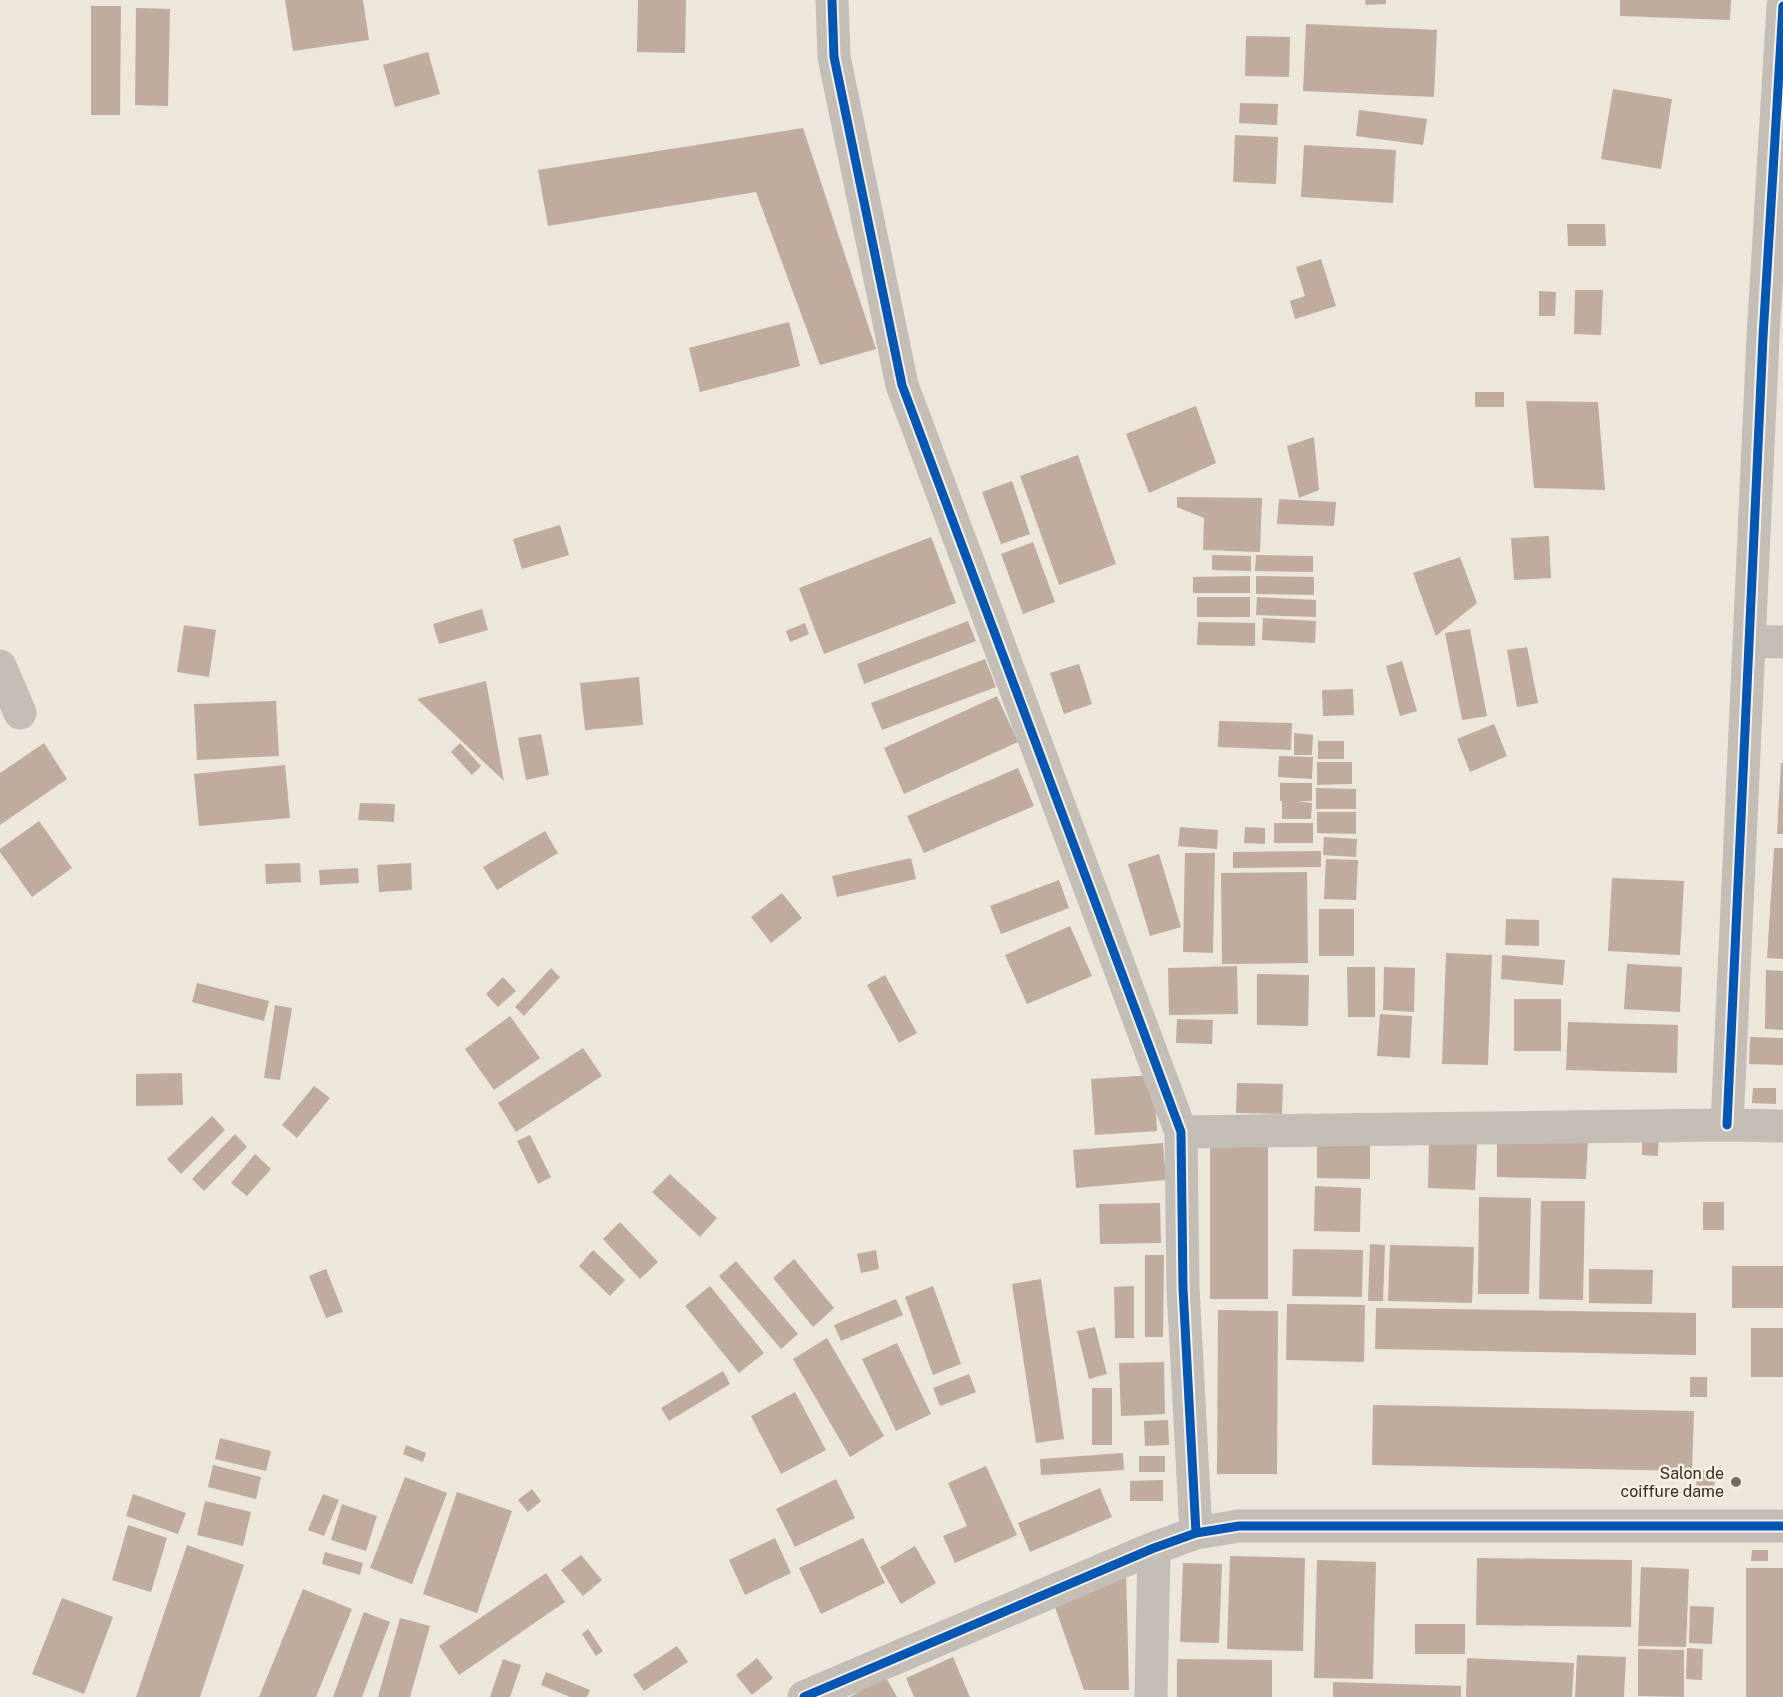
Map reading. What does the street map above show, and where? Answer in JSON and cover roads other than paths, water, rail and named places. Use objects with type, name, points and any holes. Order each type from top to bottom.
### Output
[{"type":"street","points":[[832,0],[834,57],[903,385],[1181,1132],[1183,1288],[1197,1533]]},
{"type":"street","points":[[1728,1125],[1762,349],[1777,196],[1783,6]]},
{"type":"street","points":[[1749,641],[1783,642]]},
{"type":"street","points":[[0,666],[20,713]]},
{"type":"street","points":[[1181,1132],[1783,1126]]},
{"type":"street","points":[[804,1697],[1154,1548],[1197,1533],[1239,1526],[1783,1526]]},
{"type":"street","points":[[1152,1697],[1154,1548]]},
{"type":"place","name":"Salon de coiffure dame","points":[[1736,1482]]}]
